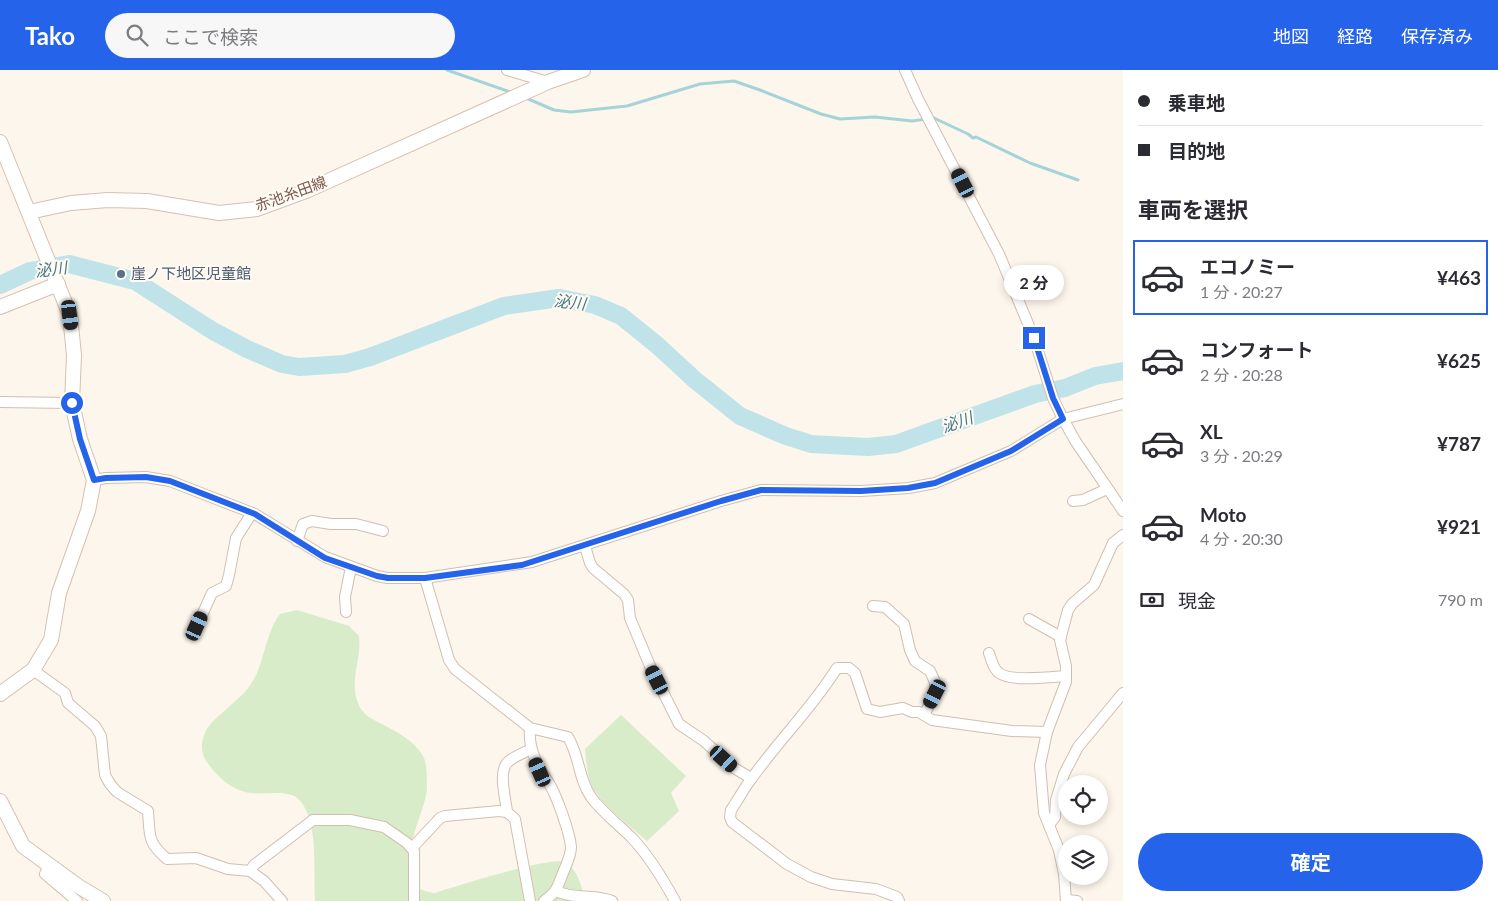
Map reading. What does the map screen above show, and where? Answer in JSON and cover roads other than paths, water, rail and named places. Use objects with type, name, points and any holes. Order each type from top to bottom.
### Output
[{"type":"main road","name":"赤池糸田線","points":[[29,212],[71,203],[108,200],[147,201],[219,213],[257,209],[315,187],[548,82],[583,70]]},
{"type":"main road","points":[[0,142],[70,315],[74,355],[72,403],[80,439],[94,480],[88,511],[59,593],[51,640],[33,670],[0,694]]},
{"type":"main road","points":[[0,308],[57,282]]},
{"type":"main road","points":[[0,801],[23,846],[78,886],[103,901]]},
{"type":"street","points":[[507,70],[548,82]]},
{"type":"street","points":[[905,70],[918,99],[999,254],[1034,338],[1053,398],[1063,419],[1076,442],[1123,511]]},
{"type":"street","points":[[0,402],[72,403]]},
{"type":"street","points":[[94,480],[146,477],[170,481],[252,513],[325,558],[383,577],[425,578],[522,565],[761,490],[861,491],[908,488],[935,483],[1011,451],[1063,419],[1123,404]]},
{"type":"street","points":[[1073,501],[1083,500],[1107,489]]},
{"type":"street","points":[[197,626],[212,593],[226,586],[236,538],[252,513]]},
{"type":"street","points":[[297,540],[303,524],[312,521],[332,524],[356,524],[384,531]]},
{"type":"street","points":[[1070,901],[1059,850],[1044,813],[1040,765],[1047,732],[1066,682],[1061,637],[1068,610],[1072,604],[1094,585],[1113,543],[1123,535]]},
{"type":"street","points":[[585,546],[590,563],[624,594],[628,600],[630,618],[643,650],[679,724],[704,741],[734,768],[752,778]]},
{"type":"street","points":[[346,612],[345,597],[351,567]]},
{"type":"street","points":[[425,578],[449,660],[455,669],[530,728],[568,737],[575,748],[583,782],[592,798],[634,840],[664,881],[675,901]]},
{"type":"street","points":[[873,606],[885,607],[904,624],[910,650],[915,661],[930,671],[935,682],[935,694],[924,715]]},
{"type":"street","points":[[1029,619],[1061,637]]},
{"type":"street","points":[[989,653],[997,671],[1004,676],[1032,678],[1066,676]]},
{"type":"street","points":[[899,901],[897,897],[876,889],[832,884],[811,876],[787,864],[732,822],[730,817],[731,810],[752,778],[800,721],[837,668],[849,668],[855,673],[867,709],[880,712],[903,708],[924,715],[932,720],[1012,731],[1047,732]]},
{"type":"street","points":[[33,670],[65,692],[68,703],[95,726],[101,736],[105,775],[117,792],[148,811],[150,840],[155,849],[167,859],[196,858],[228,869],[250,871],[264,881],[282,901]]},
{"type":"street","points":[[1049,825],[1055,817],[1056,800],[1064,774],[1078,747],[1123,694]]},
{"type":"street","points":[[530,728],[531,750],[540,772],[551,786],[563,815],[571,847],[570,855],[556,891],[544,901]]},
{"type":"street","points":[[507,812],[502,774],[504,767],[507,762],[531,750]]},
{"type":"street","points":[[412,848],[440,818],[445,816],[499,811],[507,812],[515,819],[530,901]]},
{"type":"street","points":[[250,871],[254,865],[313,820],[350,820],[384,828],[412,848],[414,851],[415,870],[414,901]]},
{"type":"street","points":[[49,865],[45,874],[77,901]]},
{"type":"street","points":[[556,891],[564,895],[598,897],[612,901]]},
{"type":"waterway","points":[[447,70],[513,93]]},
{"type":"waterway","points":[[526,98],[554,110],[571,112],[627,106],[700,84],[734,81],[821,114],[840,119],[875,117],[912,121],[934,118],[973,138],[976,137],[1030,163],[1078,180]]},
{"type":"waterway","name":"泌川","points":[[0,285],[30,271],[69,264],[135,281],[213,331],[247,349],[282,364],[299,367],[345,364],[370,357],[504,306],[559,298],[595,305],[621,316],[740,416],[786,436],[811,444],[868,447],[896,444],[1035,394],[1065,388],[1095,376],[1123,371]]},
{"type":"place","name":"崖ノ下地区児童館","points":[[121,274]]}]
